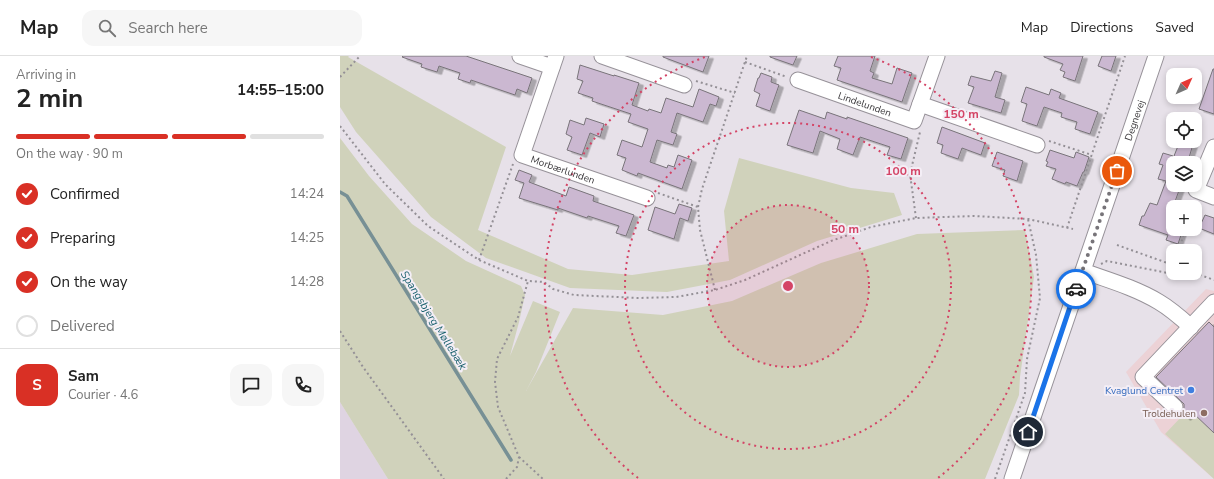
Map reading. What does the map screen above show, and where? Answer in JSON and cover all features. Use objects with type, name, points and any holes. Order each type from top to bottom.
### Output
[{"type":"street","name":"Morbærlunden","points":[[520,56],[554,62],[522,154],[647,198]]},
{"type":"street","points":[[602,56],[684,85]]},
{"type":"street","points":[[914,121],[936,56]]},
{"type":"street","name":"Degnevej","points":[[1015,478],[1156,56]]},
{"type":"street","name":"Lindelunden","points":[[798,80],[914,121]]},
{"type":"street","points":[[920,104],[1038,145]]},
{"type":"street","points":[[1214,147],[1196,190],[1214,197]]},
{"type":"street","points":[[1083,271],[1142,293],[1177,314],[1191,327]]},
{"type":"street","points":[[1175,407],[1143,377],[1214,302]]},
{"type":"path","points":[[340,77],[360,56]]},
{"type":"path","points":[[715,290],[700,230],[698,208],[702,189],[747,56]]},
{"type":"path","points":[[1067,228],[1125,56]]},
{"type":"path","points":[[745,62],[798,80]]},
{"type":"path","points":[[684,85],[694,80],[735,93]]},
{"type":"path","points":[[914,121],[920,132],[910,174],[916,218]]},
{"type":"path","points":[[340,126],[385,184],[428,226],[479,260],[528,281],[544,282],[553,289],[574,295],[638,298],[676,297],[715,290],[746,280],[800,255],[851,234],[871,227],[916,218],[974,216],[1028,219],[1073,229]]},
{"type":"path","points":[[1038,145],[1044,139],[1092,155]]},
{"type":"path","points":[[479,260],[515,160],[522,154]]},
{"type":"path","points":[[647,198],[649,190],[698,208]]},
{"type":"path","points":[[995,479],[1025,393],[1027,359],[1040,298],[1036,255],[1028,219]]},
{"type":"path","points":[[1117,245],[1166,262]]},
{"type":"path","points":[[1107,261],[1166,273]]},
{"type":"path","points":[[1202,276],[1214,280]]},
{"type":"path","points":[[528,281],[518,317],[498,359],[495,382],[498,407],[519,457],[543,479]]},
{"type":"path","points":[[340,331],[363,367],[444,479]]},
{"type":"path","points":[[506,479],[517,467],[519,457]]},
{"type":"shaded area","points":[[1206,289],[1214,291],[1214,479],[1161,432],[1126,372]]},
{"type":"shaded area","points":[[340,402],[388,479],[340,479]]},
{"type":"green space","points":[[340,56],[349,56],[348,57],[506,147],[478,230],[568,269],[632,275],[729,261],[724,211],[739,158],[851,188],[894,193],[902,215],[817,241],[730,280],[667,292],[570,288],[486,258],[431,217],[356,132],[340,107]]},
{"type":"green space","points":[[340,138],[369,176],[412,224],[466,261],[521,286],[525,295],[510,356],[533,301],[560,312],[536,372],[526,391],[573,308],[663,315],[732,301],[821,263],[917,234],[1025,230],[1034,277],[1020,377],[1019,395],[985,479],[388,479],[340,402]]},
{"type":"green space","points":[[1192,412],[1214,433],[1214,479],[1165,434],[1183,415]]},
{"type":"building","points":[[466,56],[532,78],[527,93],[517,89],[515,95],[471,80],[470,83],[458,79],[460,73],[439,66],[437,72],[421,67],[422,64],[402,57]]},
{"type":"building","points":[[663,56],[709,56],[703,72]]},
{"type":"building","points":[[770,56],[797,56],[793,65]]},
{"type":"building","points":[[838,56],[875,56],[870,71],[874,73],[872,78],[892,84],[897,68],[912,73],[902,102],[837,80],[841,68],[834,66]]},
{"type":"building","points":[[1044,56],[1083,56],[1075,81],[1063,77],[1065,72],[1060,70],[1063,64]]},
{"type":"building","points":[[1102,56],[1116,56],[1111,71],[1098,66]]},
{"type":"building","points":[[580,65],[639,83],[632,105],[648,111],[649,109],[661,113],[666,98],[693,107],[699,89],[719,97],[716,106],[710,104],[703,122],[677,113],[671,132],[677,134],[673,145],[657,140],[650,162],[667,168],[668,165],[674,167],[678,155],[692,160],[682,189],[638,173],[637,176],[622,170],[626,158],[617,155],[622,140],[642,147],[648,129],[628,122],[631,114],[592,101],[593,98],[578,93],[583,81],[577,79]]},
{"type":"building","points":[[1214,69],[1214,114],[1199,109]]},
{"type":"building","points":[[995,71],[1002,73],[995,97],[1005,100],[1001,113],[968,103],[974,87],[968,85],[971,76],[991,81]]},
{"type":"building","points":[[761,73],[772,77],[771,82],[779,85],[770,111],[756,106],[760,94],[754,91]]},
{"type":"building","points":[[1026,87],[1049,95],[1051,89],[1061,93],[1059,98],[1098,112],[1090,134],[1075,129],[1077,122],[1061,117],[1062,113],[1044,107],[1037,126],[1022,121],[1027,104],[1021,102]]},
{"type":"building","points":[[799,110],[825,119],[827,112],[847,119],[847,117],[908,138],[901,159],[887,155],[890,147],[860,137],[853,155],[837,149],[840,139],[820,131],[813,153],[787,145]]},
{"type":"building","points":[[586,118],[604,124],[600,137],[590,133],[582,155],[567,150],[572,137],[566,134],[570,120],[584,125]]},
{"type":"building","points":[[942,127],[985,143],[981,155],[962,148],[958,159],[941,153],[943,145],[937,143]]},
{"type":"building","points":[[1177,148],[1192,148],[1190,156],[1174,156]]},
{"type":"building","points":[[1050,150],[1074,158],[1076,152],[1089,157],[1077,186],[1066,182],[1065,184],[1052,179],[1056,169],[1046,166],[1048,162],[1046,161]]},
{"type":"building","points":[[997,152],[1023,161],[1017,181],[1003,176],[1005,170],[992,166]]},
{"type":"building","points":[[1163,153],[1173,156],[1166,156],[1166,181],[1158,179],[1163,165],[1159,164]]},
{"type":"building","points":[[519,170],[532,175],[529,182],[566,196],[569,187],[594,196],[593,201],[634,215],[626,236],[616,233],[619,226],[588,216],[587,218],[558,208],[558,210],[519,198],[524,183],[515,180]]},
{"type":"building","points":[[1166,181],[1166,192],[1178,192],[1176,200],[1166,200],[1166,234],[1139,225],[1142,216],[1144,216],[1150,203],[1157,205]]},
{"type":"building","points":[[679,204],[692,208],[688,221],[680,218],[674,239],[648,230],[655,207],[675,214]]},
{"type":"building","points":[[1205,215],[1214,218],[1214,234],[1202,229],[1202,222]]},
{"type":"building","points":[[1168,236],[1181,236],[1178,244],[1166,240]]},
{"type":"building","name":"Kvaglund Centret","points":[[1209,322],[1214,327],[1214,433],[1192,412],[1186,418],[1181,413],[1184,409],[1184,404],[1156,377]]},
{"type":"waterway","name":"Spangsbjerg Møllebæk","points":[[340,192],[347,196],[511,460]]},
{"type":"way so far","points":[[1076,289],[1117,171]]},
{"type":"place","name":"Kvaglund Centret","points":[[1191,390]]},
{"type":"place","name":"Troldehulen","points":[[1204,413]]},
{"type":"route","points":[[1028,432],[1076,289]]}]
